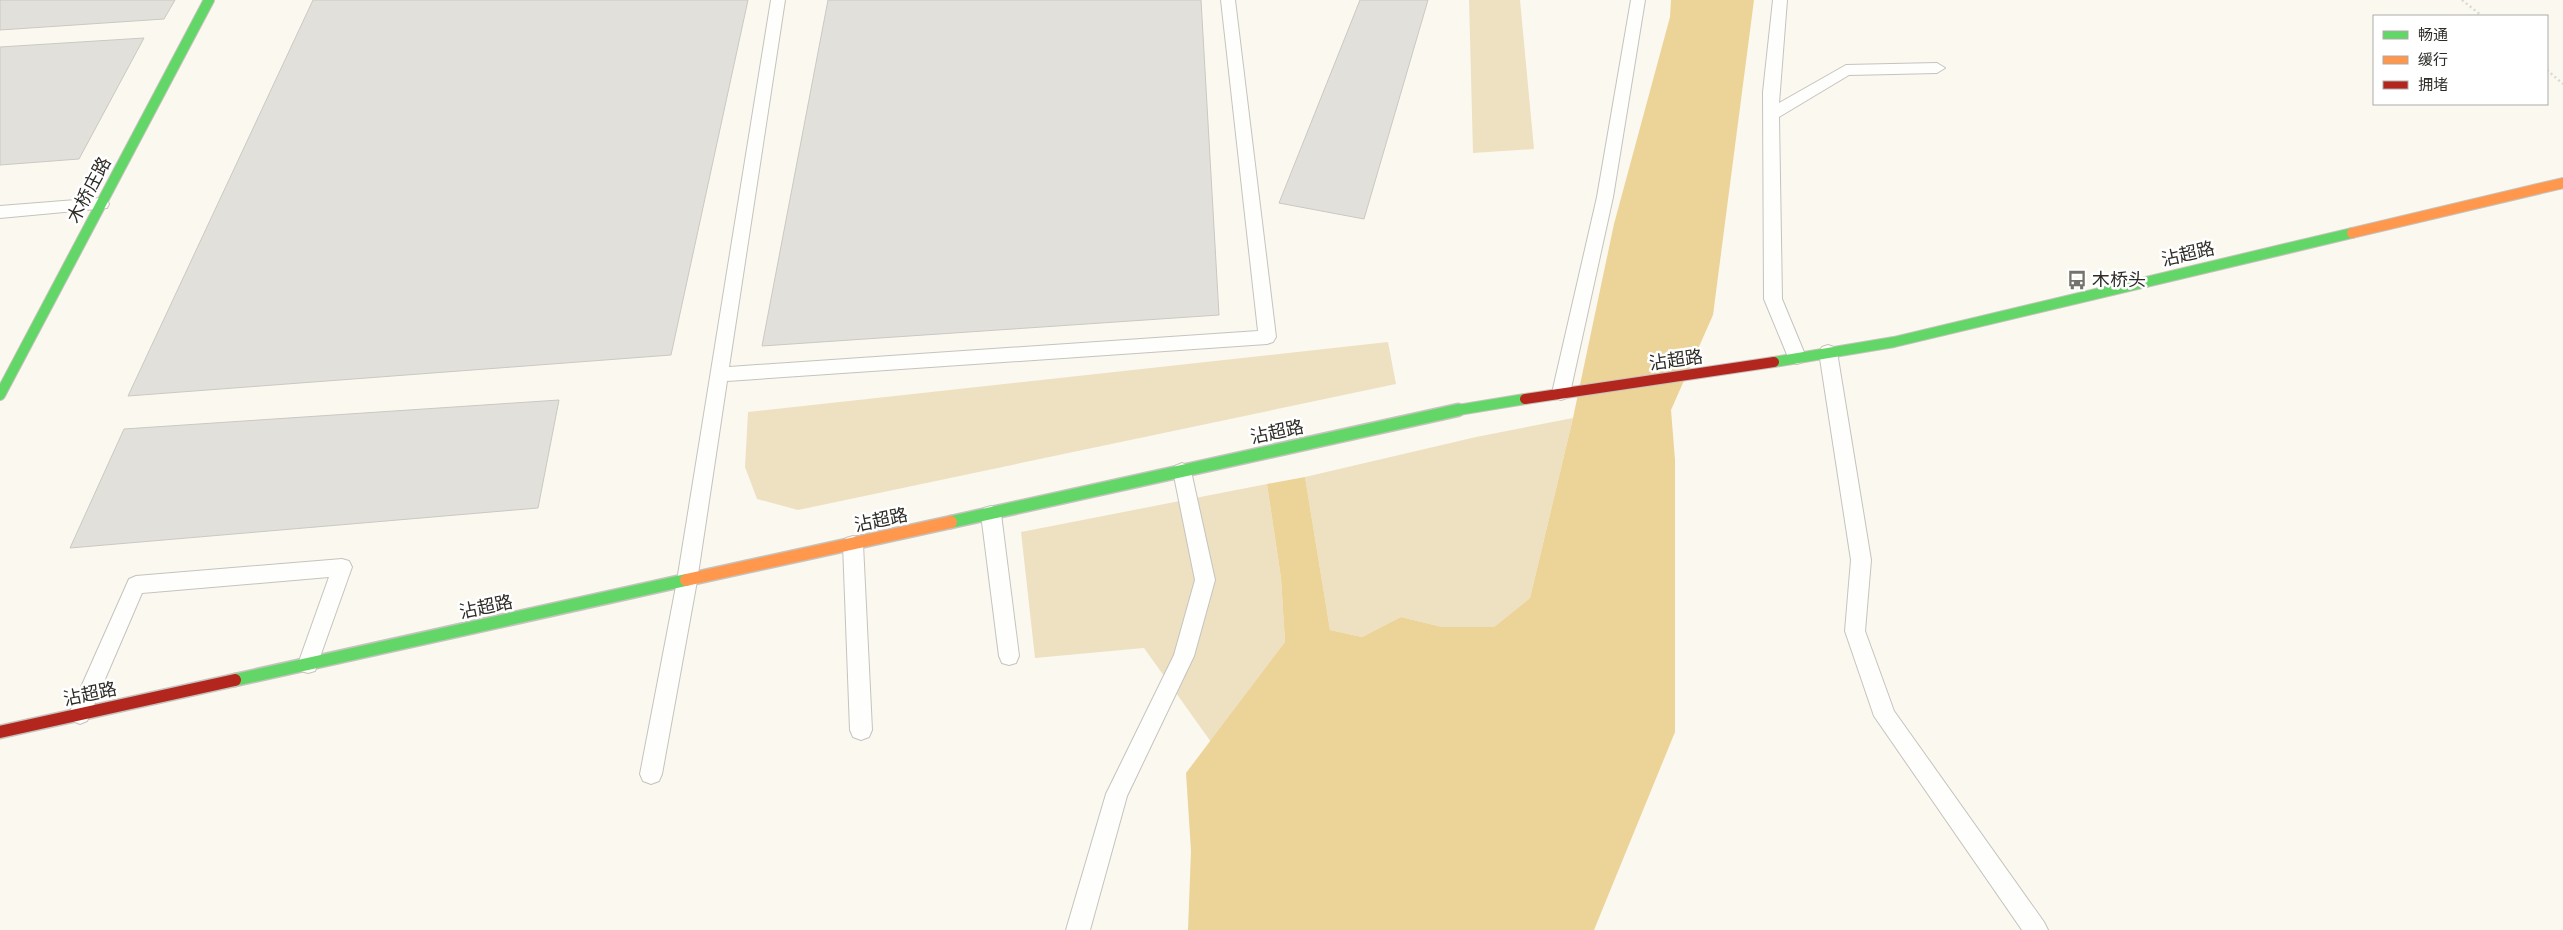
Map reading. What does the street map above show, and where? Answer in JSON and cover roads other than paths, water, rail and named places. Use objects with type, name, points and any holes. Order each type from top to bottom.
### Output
[{"type":"street","name":"木桥庄路","points":[[0,396],[209,0]]},
{"type":"street","name":"沾超路","points":[[0,732],[1480,405],[1702,374],[1894,342],[2563,183]]},
{"type":"lane","points":[[651,774],[687,581],[778,0]]},
{"type":"lane","points":[[718,375],[1267,337],[1228,0]]},
{"type":"lane","points":[[1569,392],[1605,197],[1638,0]]},
{"type":"lane","points":[[1780,0],[1771,92],[1773,299],[1797,357]]},
{"type":"lane","points":[[1771,114],[1846,70],[1937,68]]},
{"type":"lane","points":[[0,212],[101,204]]},
{"type":"lane","points":[[1828,352],[1861,560],[1855,631],[1885,716],[2036,930]]},
{"type":"lane","points":[[1078,930],[1117,794],[1184,656],[1205,580],[1182,471]]},
{"type":"lane","points":[[991,514],[1009,656]]},
{"type":"lane","points":[[853,544],[861,730]]},
{"type":"lane","points":[[80,714],[136,585],[342,567],[308,664]]},
{"type":"place","name":"木桥头","points":[[2077,280]]}]
